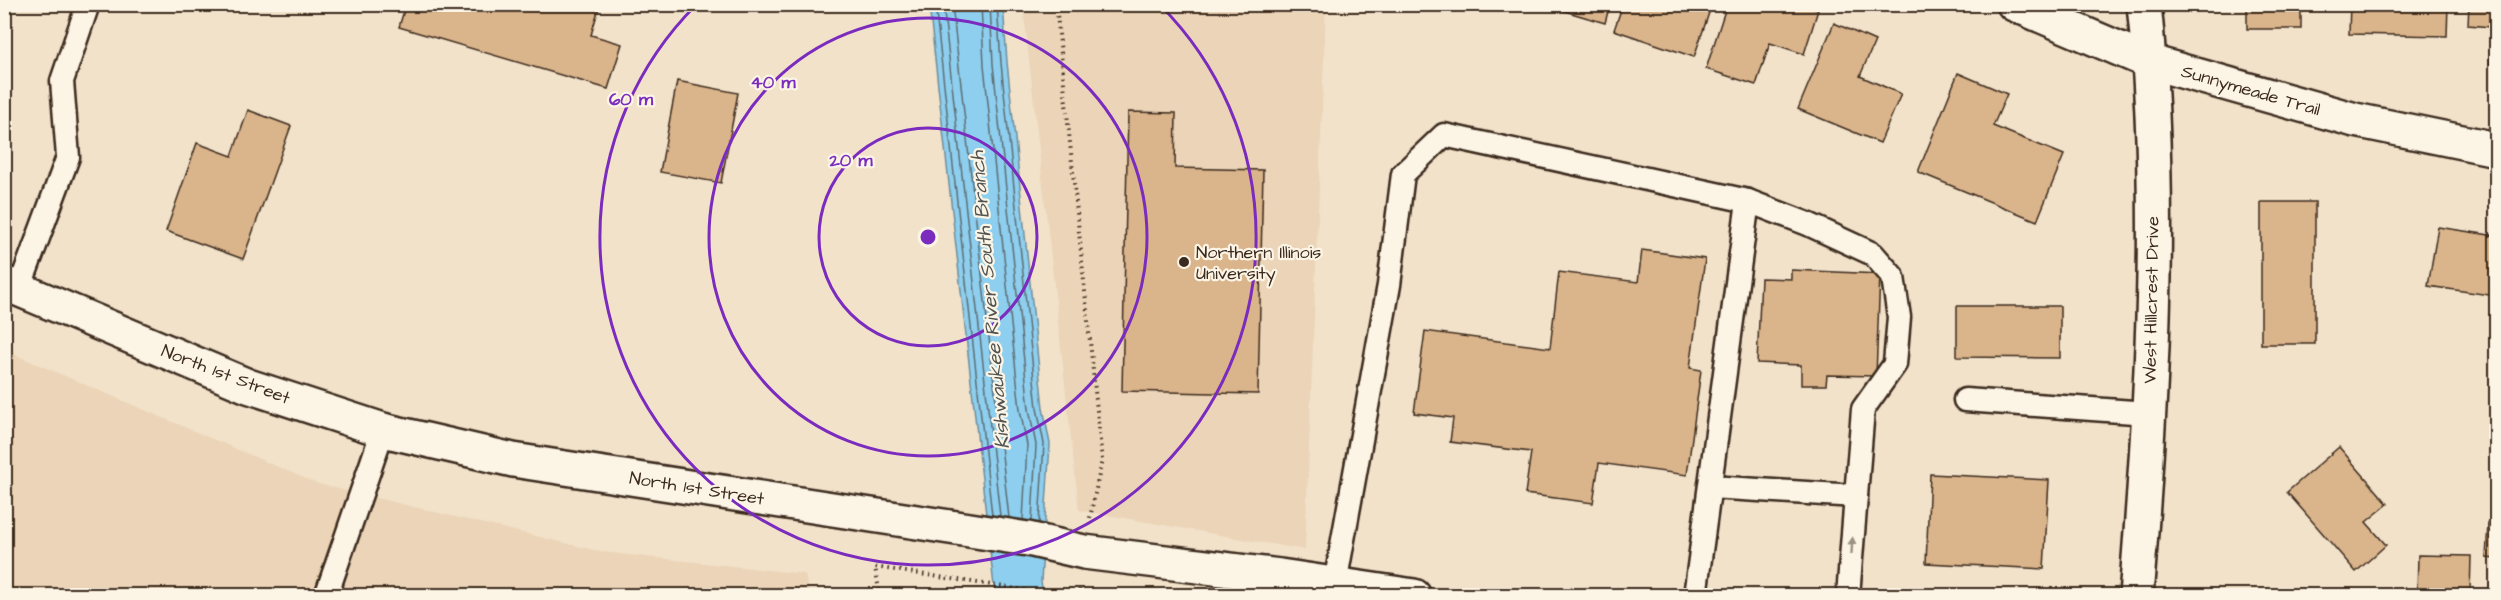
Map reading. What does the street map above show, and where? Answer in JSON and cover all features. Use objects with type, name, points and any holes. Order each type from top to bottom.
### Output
[{"type":"street","name":"Sunnymeade Trail","points":[[2014,4],[2150,62],[2355,120],[2496,149]]},
{"type":"street","name":"West Hillcrest Drive","points":[[2136,596],[2148,412],[2154,196],[2150,62],[2144,4]]},
{"type":"street","name":"North 1st Street","points":[[12,286],[248,386],[383,430],[513,460],[1028,539],[1084,552],[1414,596]]},
{"type":"lane","points":[[12,286],[68,157],[62,81],[88,4]]},
{"type":"lane","points":[[1335,584],[1389,285],[1403,174],[1444,135],[1748,201],[1808,224],[1873,254],[1893,277],[1899,317],[1895,364],[1863,409],[1848,596]]},
{"type":"lane","points":[[1695,596],[1748,201]]},
{"type":"lane","points":[[1965,400],[2148,412]]},
{"type":"lane","points":[[326,596],[383,430]]},
{"type":"lane","points":[[1710,487],[1856,496]]},
{"type":"path","points":[[880,596],[874,567],[1030,591],[1079,595],[1084,552],[1102,460],[1056,4]]},
{"type":"shaded area","name":"Northern Illinois University","points":[[1023,5],[1326,5],[1305,550],[1079,510]]},
{"type":"shaded area","points":[[4,350],[318,484],[602,552],[805,574],[809,595],[5,595]]},
{"type":"water","name":"Kishwaukee River South Branch","points":[[929,5],[1003,5],[1043,408],[1050,444],[1041,581],[1043,595],[995,595]]},
{"type":"building","points":[[406,4],[600,4],[591,35],[622,44],[608,89],[399,27]]},
{"type":"building","points":[[1541,4],[1610,4],[1605,23]]},
{"type":"building","points":[[1623,4],[1712,4],[1694,57],[1614,30]]},
{"type":"building","points":[[1727,4],[1801,4],[1818,10],[1804,54],[1770,43],[1756,85],[1706,69]]},
{"type":"building","points":[[2247,4],[2301,4],[2301,29],[2247,29]]},
{"type":"building","points":[[2350,4],[2448,4],[2447,36],[2349,34]]},
{"type":"building","points":[[2469,4],[2496,4],[2496,64],[2490,64],[2491,27],[2468,25]]},
{"type":"building","points":[[1834,23],[1875,41],[1860,76],[1901,94],[1880,143],[1798,109]]},
{"type":"building","points":[[1958,73],[2007,94],[1993,126],[2064,155],[2037,221],[1918,172]]},
{"type":"building","points":[[677,81],[738,93],[721,183],[660,172]]},
{"type":"building","points":[[248,110],[291,126],[243,259],[166,231],[197,143],[232,156]]},
{"type":"building","points":[[1128,112],[1176,113],[1175,168],[1263,170],[1258,394],[1122,391]]},
{"type":"building","points":[[2261,202],[2315,202],[2315,344],[2261,344]]},
{"type":"building","points":[[2438,227],[2496,236],[2496,296],[2428,286]]},
{"type":"building","points":[[1642,250],[1705,259],[1690,368],[1701,370],[1687,475],[1599,463],[1593,503],[1525,494],[1531,452],[1450,442],[1453,418],[1414,413],[1425,331],[1550,348],[1559,272],[1638,282]]},
{"type":"building","points":[[1791,270],[1880,274],[1876,376],[1827,375],[1826,385],[1801,385],[1801,365],[1757,363],[1761,278],[1791,279]]},
{"type":"building","points":[[1957,306],[2060,306],[2060,358],[1957,357]]},
{"type":"building","points":[[2339,447],[2388,504],[2366,522],[2386,545],[2356,572],[2287,492]]},
{"type":"building","points":[[1930,474],[2049,480],[2044,569],[1926,563]]},
{"type":"building","points":[[2488,524],[2496,524],[2496,559],[2486,558]]},
{"type":"building","points":[[2418,555],[2471,556],[2470,596],[2417,596]]},
{"type":"place","name":"Northern Illinois University","points":[[1184,262]]}]
